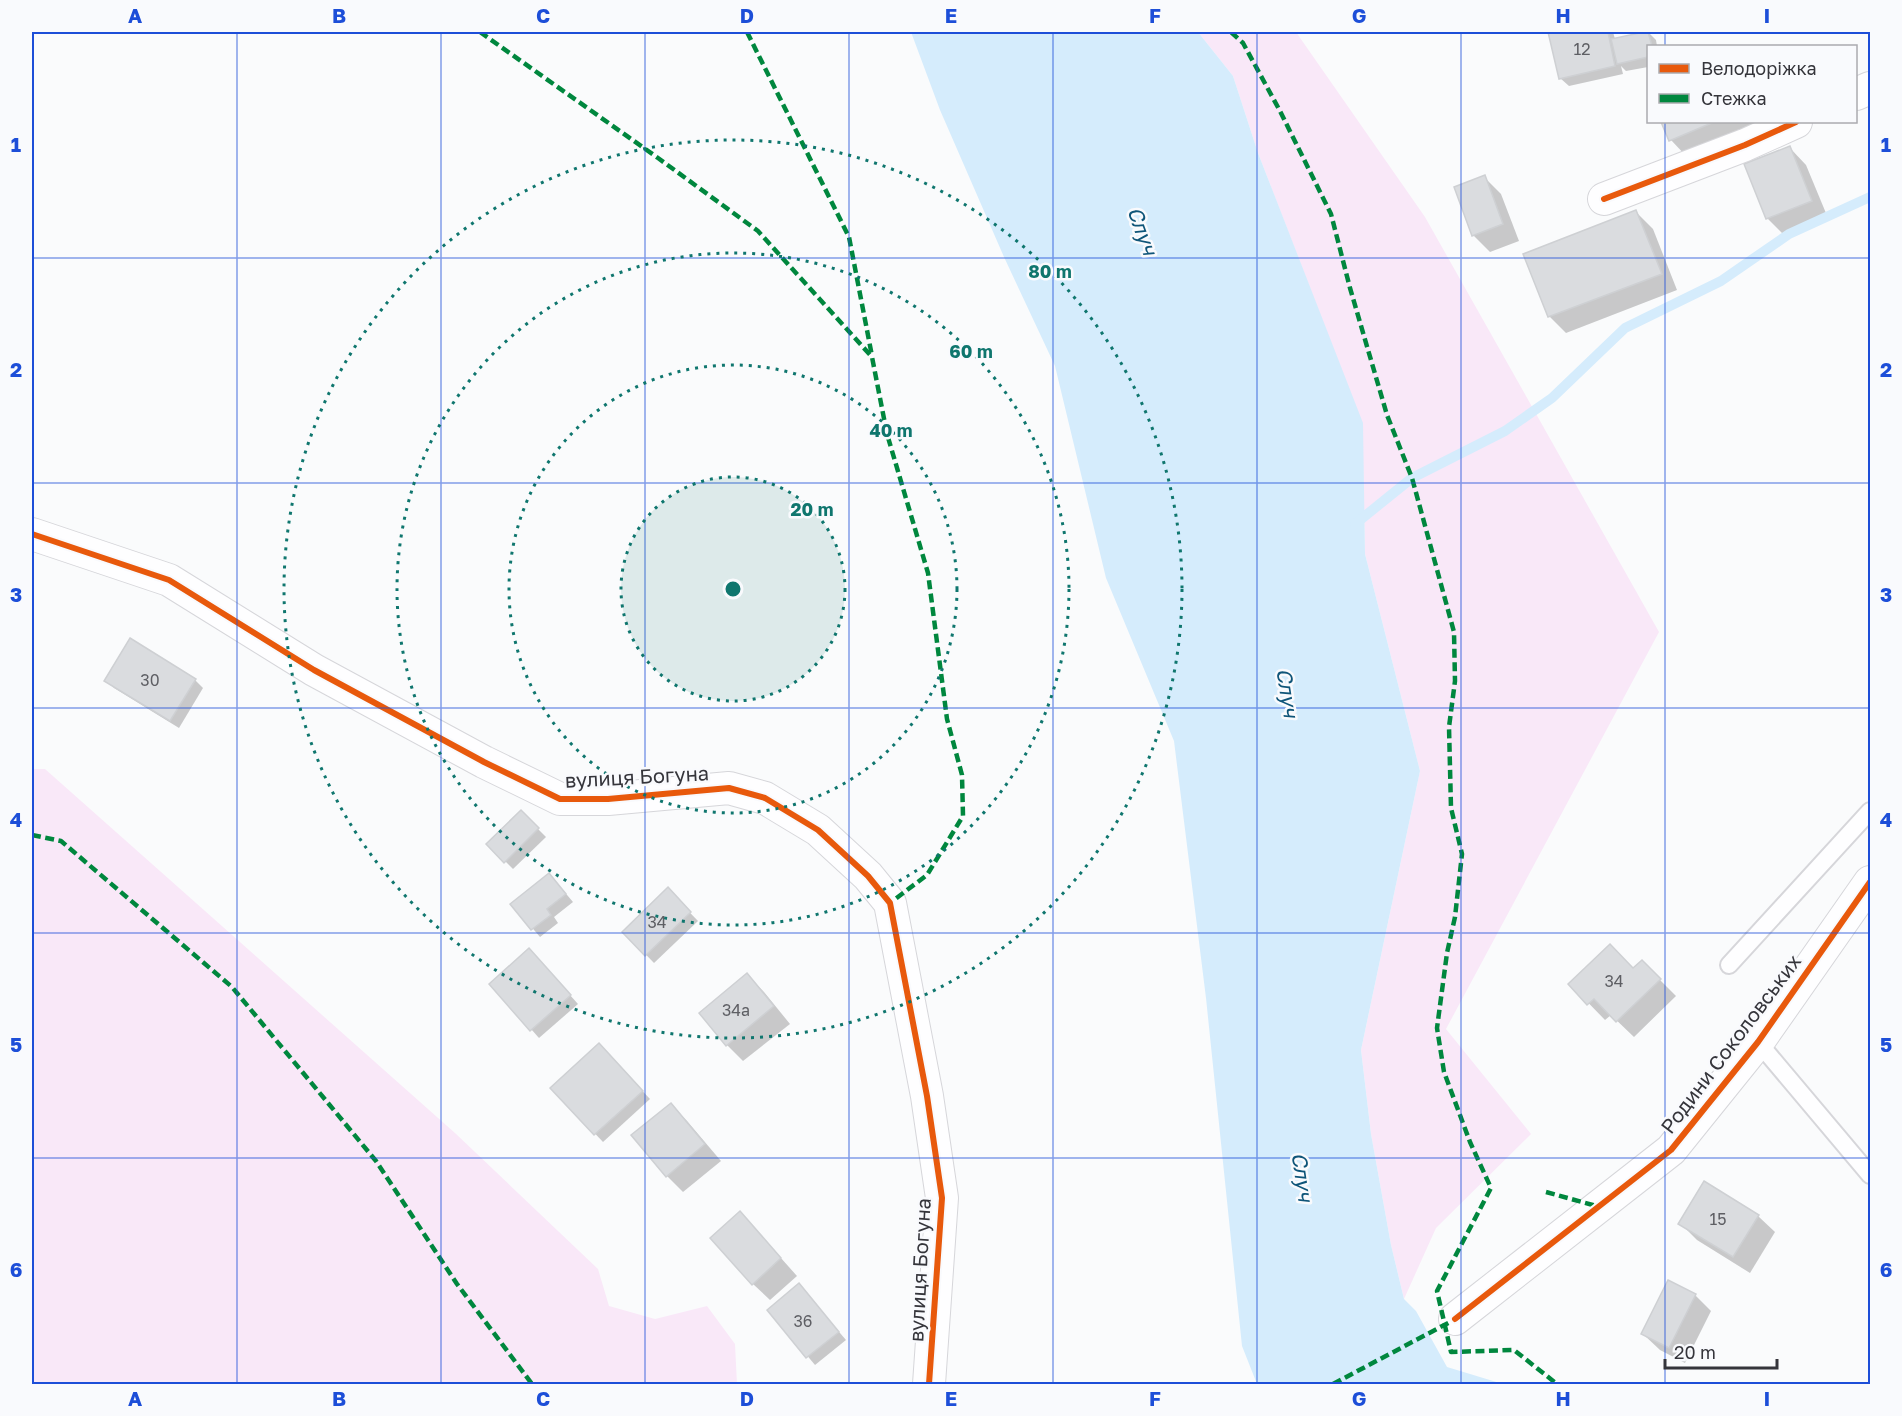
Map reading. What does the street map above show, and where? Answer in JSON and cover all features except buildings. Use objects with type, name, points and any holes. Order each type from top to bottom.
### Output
[{"type":"street","points":[[1604,199],[1794,123]]},
{"type":"street","name":"вулиця Богуна","points":[[32,534],[169,580],[314,670],[484,762],[560,800],[608,799],[729,788],[765,798],[818,830],[868,876],[890,903],[927,1096],[942,1198],[929,1384]]},
{"type":"street","name":"Родини Соколовських","points":[[1455,1319],[1671,1150],[1758,1042],[1870,882]]},
{"type":"lane","points":[[1729,965],[1870,811]]},
{"type":"lane","points":[[1758,1042],[1870,1175]]},
{"type":"shaded area","points":[[1198,32],[1296,32],[1425,217],[1659,632],[1446,1029],[1531,1134],[1436,1228],[1404,1299],[1391,1245],[1371,1134],[1361,1050],[1420,771],[1365,554],[1362,423],[1258,153],[1233,76]]},
{"type":"shaded area","points":[[32,769],[45,769],[455,1133],[598,1269],[609,1306],[655,1319],[707,1306],[735,1344],[737,1384],[32,1384]]},
{"type":"water","name":"Случ","points":[[911,32],[1198,32],[1233,76],[1258,153],[1363,423],[1365,554],[1420,771],[1361,1050],[1371,1134],[1391,1245],[1404,1299],[1416,1311],[1447,1367],[1503,1384],[1257,1384],[1242,1346],[1206,998],[1174,741],[1106,578],[1055,366],[1004,257],[940,110]]},
{"type":"waterway","points":[[1355,524],[1412,478],[1505,431],[1552,398],[1625,328],[1721,281],[1789,234],[1870,197]]},
{"type":"marked path","points":[[480,32],[758,231],[872,357],[887,434],[928,573],[947,719],[962,775],[963,816],[927,875],[890,903]]},
{"type":"marked path","points":[[747,32],[849,237],[872,356]]},
{"type":"marked path","points":[[1231,32],[1243,43],[1331,214],[1387,415],[1412,478],[1454,632],[1455,681],[1449,727],[1451,808],[1462,854],[1455,917],[1447,953],[1437,1028],[1444,1072],[1470,1142],[1491,1188],[1437,1291],[1451,1352],[1514,1350],[1557,1384]]},
{"type":"marked path","points":[[32,835],[61,841],[232,987],[376,1161],[457,1284],[532,1384]]},
{"type":"marked path","points":[[1546,1192],[1600,1207]]},
{"type":"marked path","points":[[1333,1384],[1450,1322]]},
{"type":"cycle path","points":[[1604,199],[1745,145],[1794,123]]},
{"type":"cycle path","points":[[32,534],[169,580],[314,670],[484,762],[560,799],[608,799],[729,788],[765,798],[818,830],[868,876],[890,903],[927,1096],[942,1198],[929,1384]]},
{"type":"cycle path","points":[[1455,1319],[1671,1150],[1758,1042],[1870,882]]}]
